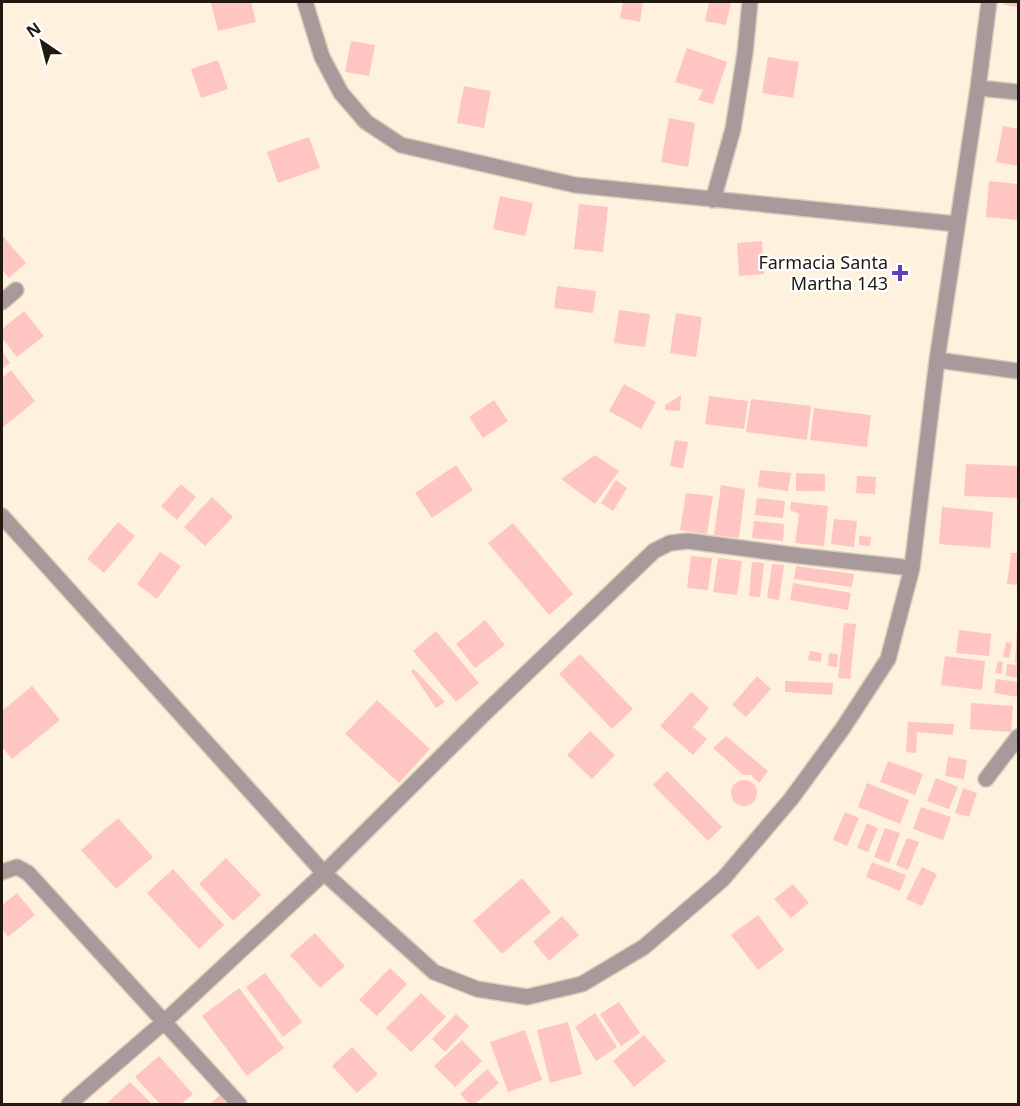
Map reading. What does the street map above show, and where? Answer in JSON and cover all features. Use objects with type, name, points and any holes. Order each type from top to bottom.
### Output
[{"type":"street","points":[[305,2],[322,57],[341,93],[366,122],[401,145],[575,185],[957,224]]},
{"type":"street","points":[[713,200],[733,129],[745,53],[750,2]]},
{"type":"street","points":[[3,522],[324,873],[434,972],[477,989],[527,997],[582,984],[644,947],[723,879],[791,799],[843,729],[888,659],[912,568],[937,360],[989,2]]},
{"type":"street","points":[[978,88],[1018,92]]},
{"type":"street","points":[[2,302],[16,290]]},
{"type":"street","points":[[937,360],[1018,371]]},
{"type":"street","points":[[69,1104],[164,1022],[324,873],[484,714],[654,551],[670,543],[688,541],[912,568]]},
{"type":"street","points":[[986,779],[1018,737]]},
{"type":"street","points":[[2,872],[17,867],[28,873],[239,1104]]},
{"type":"building","points":[[251,2],[256,22],[218,31],[211,3]]},
{"type":"building","points":[[623,2],[643,2],[640,22],[620,18]]},
{"type":"building","points":[[709,2],[731,2],[726,25],[705,21]]},
{"type":"building","points":[[1005,2],[1018,2],[1018,7],[1004,5]]},
{"type":"building","points":[[351,41],[375,45],[369,76],[345,72]]},
{"type":"building","points":[[687,48],[727,62],[713,104],[698,100],[703,90],[675,82]]},
{"type":"building","points":[[768,57],[799,62],[793,98],[762,93]]},
{"type":"building","points":[[218,60],[228,89],[201,98],[191,69]]},
{"type":"building","points":[[464,86],[491,91],[484,128],[457,123]]},
{"type":"building","points":[[669,118],[695,123],[688,167],[661,162]]},
{"type":"building","points":[[1003,126],[1018,129],[1018,166],[996,162]]},
{"type":"building","points":[[309,137],[320,168],[278,183],[267,152]]},
{"type":"building","points":[[989,181],[1018,184],[1018,220],[986,217]]},
{"type":"building","points":[[500,196],[533,203],[525,236],[493,229]]},
{"type":"building","points":[[579,204],[608,207],[603,252],[574,249]]},
{"type":"building","points":[[2,235],[26,263],[9,278],[2,270]]},
{"type":"building","points":[[762,241],[764,274],[739,276],[737,243]]},
{"type":"building","points":[[557,286],[596,291],[593,313],[554,308]]},
{"type":"building","points":[[619,310],[650,314],[645,347],[614,343]]},
{"type":"building","points":[[24,311],[44,336],[17,357],[2,338],[2,329]]},
{"type":"building","points":[[676,313],[702,317],[696,357],[670,353]]},
{"type":"building","points":[[2,351],[10,363],[2,369]]},
{"type":"building","points":[[11,370],[35,401],[2,428],[2,378]]},
{"type":"building","points":[[624,384],[656,402],[641,429],[609,411]]},
{"type":"building","points":[[681,395],[680,411],[665,410],[665,405]]},
{"type":"building","points":[[709,396],[748,401],[744,429],[705,424]]},
{"type":"building","points":[[751,399],[811,406],[807,440],[746,432]]},
{"type":"building","points":[[494,400],[508,421],[483,438],[469,417]]},
{"type":"building","points":[[814,408],[871,415],[867,447],[810,440]]},
{"type":"building","points":[[675,440],[688,442],[683,468],[670,466]]},
{"type":"building","points":[[595,455],[619,471],[595,504],[561,479]]},
{"type":"building","points":[[966,464],[1018,466],[1018,498],[964,496]]},
{"type":"building","points":[[456,465],[473,490],[432,518],[415,493]]},
{"type":"building","points":[[760,470],[791,473],[788,491],[758,487]]},
{"type":"building","points":[[796,473],[825,474],[825,491],[796,491]]},
{"type":"building","points":[[857,476],[876,477],[875,494],[856,493]]},
{"type":"building","points":[[616,480],[627,488],[613,511],[601,503]]},
{"type":"building","points":[[181,484],[196,497],[177,520],[161,506]]},
{"type":"building","points":[[721,485],[745,489],[739,538],[714,535]]},
{"type":"building","points":[[686,493],[713,496],[707,534],[680,530]]},
{"type":"building","points":[[212,497],[233,517],[205,546],[184,527]]},
{"type":"building","points":[[757,498],[785,501],[783,518],[755,515]]},
{"type":"building","points":[[791,502],[828,506],[824,546],[795,543],[799,514],[790,510]]},
{"type":"building","points":[[942,507],[993,512],[990,548],[939,544]]},
{"type":"building","points":[[834,519],[857,521],[854,547],[831,544]]},
{"type":"building","points":[[754,521],[784,524],[783,541],[752,538]]},
{"type":"building","points":[[118,522],[135,536],[104,573],[87,559]]},
{"type":"building","points":[[513,523],[573,594],[549,615],[488,543]]},
{"type":"building","points":[[859,536],[871,537],[870,546],[859,545]]},
{"type":"building","points":[[160,552],[181,566],[157,599],[137,584]]},
{"type":"building","points":[[1011,553],[1018,553],[1018,585],[1007,584]]},
{"type":"building","points":[[691,556],[712,558],[708,590],[687,588]]},
{"type":"building","points":[[718,558],[742,561],[737,595],[713,592]]},
{"type":"building","points":[[752,562],[764,563],[760,597],[749,596]]},
{"type":"building","points":[[772,564],[784,565],[779,600],[767,598]]},
{"type":"building","points":[[796,566],[854,574],[852,587],[794,579]]},
{"type":"building","points":[[793,583],[851,593],[848,610],[790,600]]},
{"type":"building","points":[[485,620],[505,645],[475,668],[456,644]]},
{"type":"building","points":[[844,623],[856,624],[850,679],[838,678]]},
{"type":"building","points":[[1017,629],[1018,663],[1015,663]]},
{"type":"building","points":[[959,630],[991,634],[989,656],[956,653]]},
{"type":"building","points":[[436,631],[479,683],[456,702],[413,651]]},
{"type":"building","points":[[1006,642],[1012,643],[1009,658],[1003,657]]},
{"type":"building","points":[[810,651],[822,653],[821,662],[808,660]]},
{"type":"building","points":[[829,653],[838,654],[837,667],[828,666]]},
{"type":"building","points":[[580,654],[633,709],[612,729],[559,674]]},
{"type":"building","points":[[945,656],[985,661],[982,690],[941,685]]},
{"type":"building","points":[[998,661],[1003,662],[1001,674],[995,673]]},
{"type":"building","points":[[1007,664],[1018,665],[1018,678],[1006,676]]},
{"type":"building","points":[[414,669],[445,702],[436,708],[411,671]]},
{"type":"building","points":[[757,676],[771,689],[746,717],[732,705]]},
{"type":"building","points":[[996,679],[1018,682],[1018,697],[994,693]]},
{"type":"building","points":[[785,681],[833,683],[832,695],[785,692]]},
{"type":"building","points":[[32,686],[60,720],[12,759],[2,747],[2,711]]},
{"type":"building","points":[[691,692],[709,708],[693,727],[707,739],[693,755],[660,726]]},
{"type":"building","points":[[377,700],[430,749],[399,783],[345,734]]},
{"type":"building","points":[[971,703],[1013,706],[1011,732],[970,729]]},
{"type":"building","points":[[908,722],[954,724],[953,735],[917,732],[916,753],[906,752]]},
{"type":"building","points":[[590,731],[615,755],[592,779],[567,755]]},
{"type":"building","points":[[726,736],[768,771],[759,783],[751,775],[743,775],[713,748]]},
{"type":"building","points":[[948,757],[967,760],[964,779],[945,776]]},
{"type":"building","points":[[888,761],[923,774],[915,795],[880,782]]},
{"type":"building","points":[[667,771],[722,827],[708,841],[653,785]]},
{"type":"building","points":[[936,778],[958,787],[949,809],[927,801]]},
{"type":"building","points":[[744,780],[753,784],[757,793],[753,802],[744,806],[735,802],[731,793],[735,784]]},
{"type":"building","points":[[867,783],[909,800],[900,824],[858,807]]},
{"type":"building","points":[[963,788],[977,793],[969,817],[955,813]]},
{"type":"building","points":[[921,807],[951,817],[943,840],[913,829]]},
{"type":"building","points":[[845,812],[859,818],[847,846],[833,840]]},
{"type":"building","points":[[118,818],[153,857],[116,889],[81,850]]},
{"type":"building","points":[[867,823],[878,828],[868,852],[857,848]]},
{"type":"building","points":[[885,828],[900,833],[889,863],[874,857]]},
{"type":"building","points":[[907,838],[919,842],[908,870],[896,865]]},
{"type":"building","points":[[226,858],[261,895],[233,921],[199,884]]},
{"type":"building","points":[[872,862],[906,875],[900,891],[866,877]]},
{"type":"building","points":[[922,867],[937,874],[922,906],[906,899]]},
{"type":"building","points":[[173,869],[224,925],[199,949],[147,893]]},
{"type":"building","points":[[522,878],[551,912],[502,954],[473,921]]},
{"type":"building","points":[[793,884],[809,903],[791,918],[774,899]]},
{"type":"building","points":[[17,893],[35,915],[8,937],[2,929],[2,905]]},
{"type":"building","points":[[758,915],[784,950],[758,970],[731,935]]},
{"type":"building","points":[[562,916],[579,935],[549,961],[533,942]]},
{"type":"building","points":[[315,933],[345,966],[320,988],[290,955]]},
{"type":"building","points":[[390,968],[407,984],[377,1016],[359,1000]]},
{"type":"building","points":[[265,973],[302,1022],[283,1037],[246,987]]},
{"type":"building","points":[[239,988],[284,1048],[247,1076],[202,1016]]},
{"type":"building","points":[[421,993],[446,1017],[411,1052],[386,1028]]},
{"type":"building","points":[[619,1002],[640,1033],[621,1046],[600,1014]]},
{"type":"building","points":[[595,1013],[617,1047],[596,1061],[575,1027]]},
{"type":"building","points":[[456,1014],[469,1026],[445,1052],[432,1039]]},
{"type":"building","points":[[568,1022],[582,1074],[550,1083],[537,1030]]},
{"type":"building","points":[[525,1030],[542,1080],[508,1092],[490,1042]]},
{"type":"building","points":[[644,1035],[666,1061],[634,1087],[613,1061]]},
{"type":"building","points":[[462,1040],[482,1061],[455,1087],[434,1066]]},
{"type":"building","points":[[352,1047],[378,1074],[357,1093],[332,1066]]},
{"type":"building","points":[[159,1056],[193,1094],[181,1104],[160,1104],[135,1077]]},
{"type":"building","points":[[487,1069],[499,1083],[475,1104],[469,1104],[460,1094]]},
{"type":"building","points":[[130,1082],[152,1104],[106,1104]]},
{"type":"building","points":[[220,1095],[229,1104],[210,1104]]},
{"type":"place","name":"Farmacia Santa Martha 143","points":[[900,273]]}]
